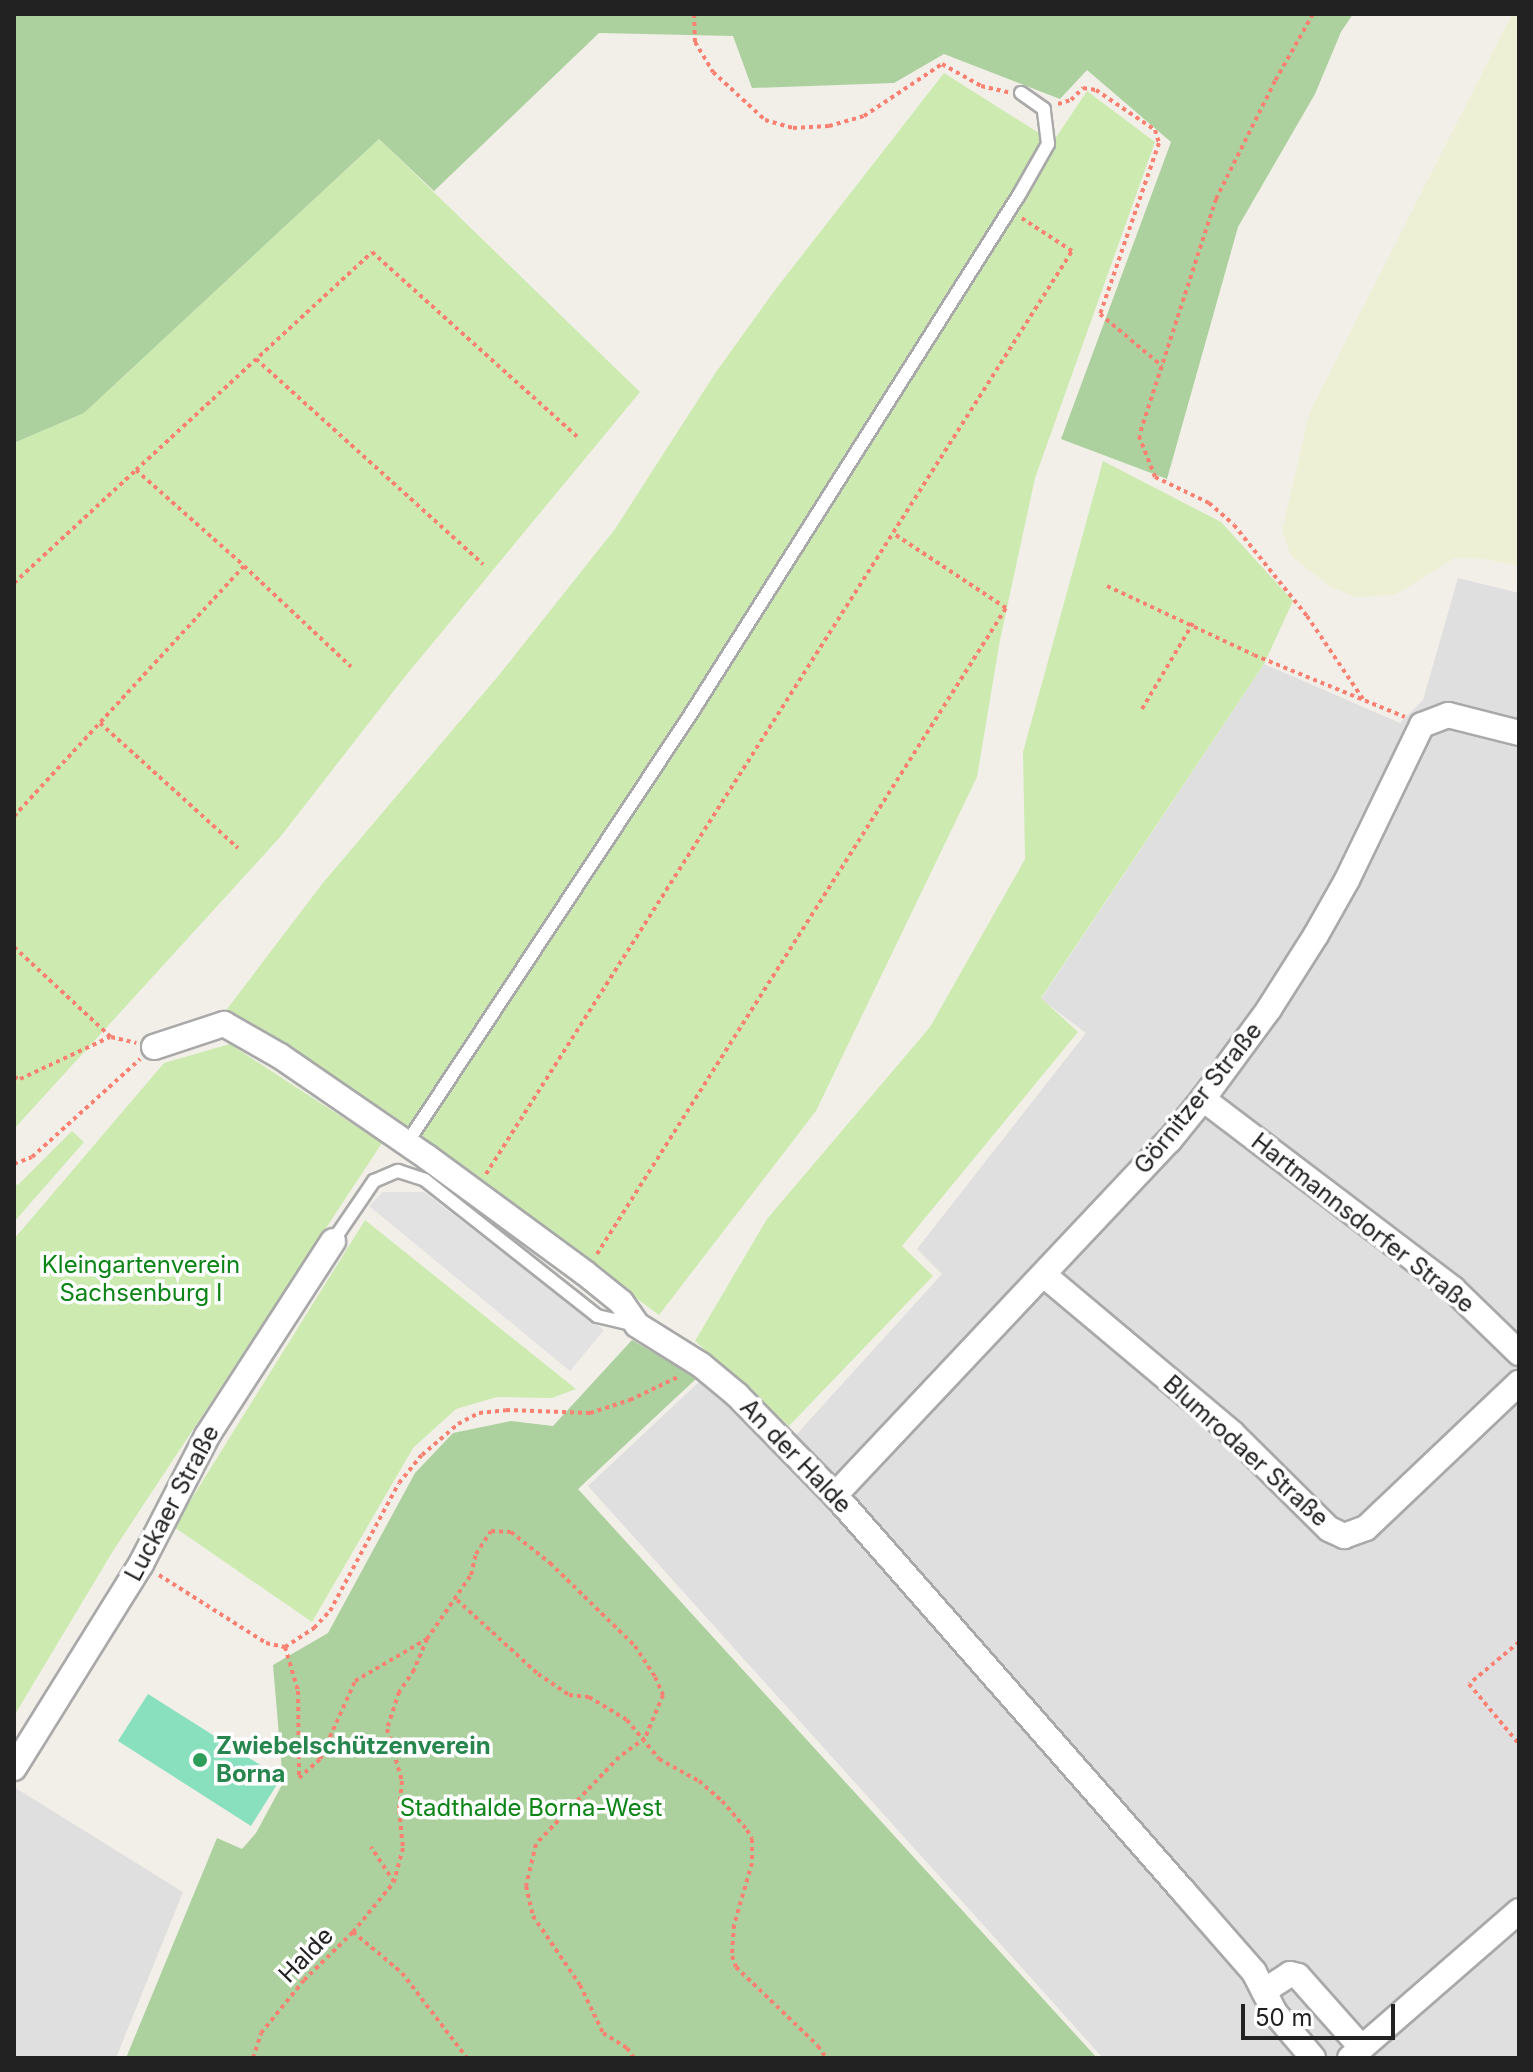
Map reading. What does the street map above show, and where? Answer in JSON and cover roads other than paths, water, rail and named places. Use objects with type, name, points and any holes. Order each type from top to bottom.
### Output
[{"type":"street","name":"Görnitzer Straße","points":[[835,1495],[1169,1141],[1203,1099],[1269,1009],[1316,935],[1347,880],[1422,725],[1448,715],[1519,733]]},
{"type":"street","name":"An der Halde","points":[[154,1047],[224,1024],[280,1056],[407,1143],[585,1273],[621,1302],[637,1325],[701,1365],[737,1395],[835,1495],[1254,1972],[1275,2013],[1313,2058]]},
{"type":"street","name":"Hartmannsdorfer Straße","points":[[1203,1099],[1453,1289],[1519,1353]]},
{"type":"street","name":"Luckaer Straße","points":[[14,1768],[141,1564],[207,1436],[333,1241]]},
{"type":"street","name":"Blumrodaer Straße","points":[[1044,1275],[1232,1433],[1329,1529],[1344,1536],[1366,1528],[1519,1383]]},
{"type":"street","points":[[1264,1991],[1290,1974],[1298,1976],[1356,2053],[1519,1911]]},
{"type":"lane","points":[[407,1143],[694,709],[1048,144],[1049,125],[1044,109],[1021,93]]},
{"type":"lane","points":[[333,1241],[374,1181],[398,1171],[425,1180],[597,1316],[637,1325]]},
{"type":"place","name":"Zwiebelschützenverein Borna","points":[[200,1760]]},
{"type":"park label","name":"Kleingartenverein Sachsenburg I","points":[[141,1279]]},
{"type":"park label","name":"Stadthalde Borna-West","points":[[531,1808]]}]
